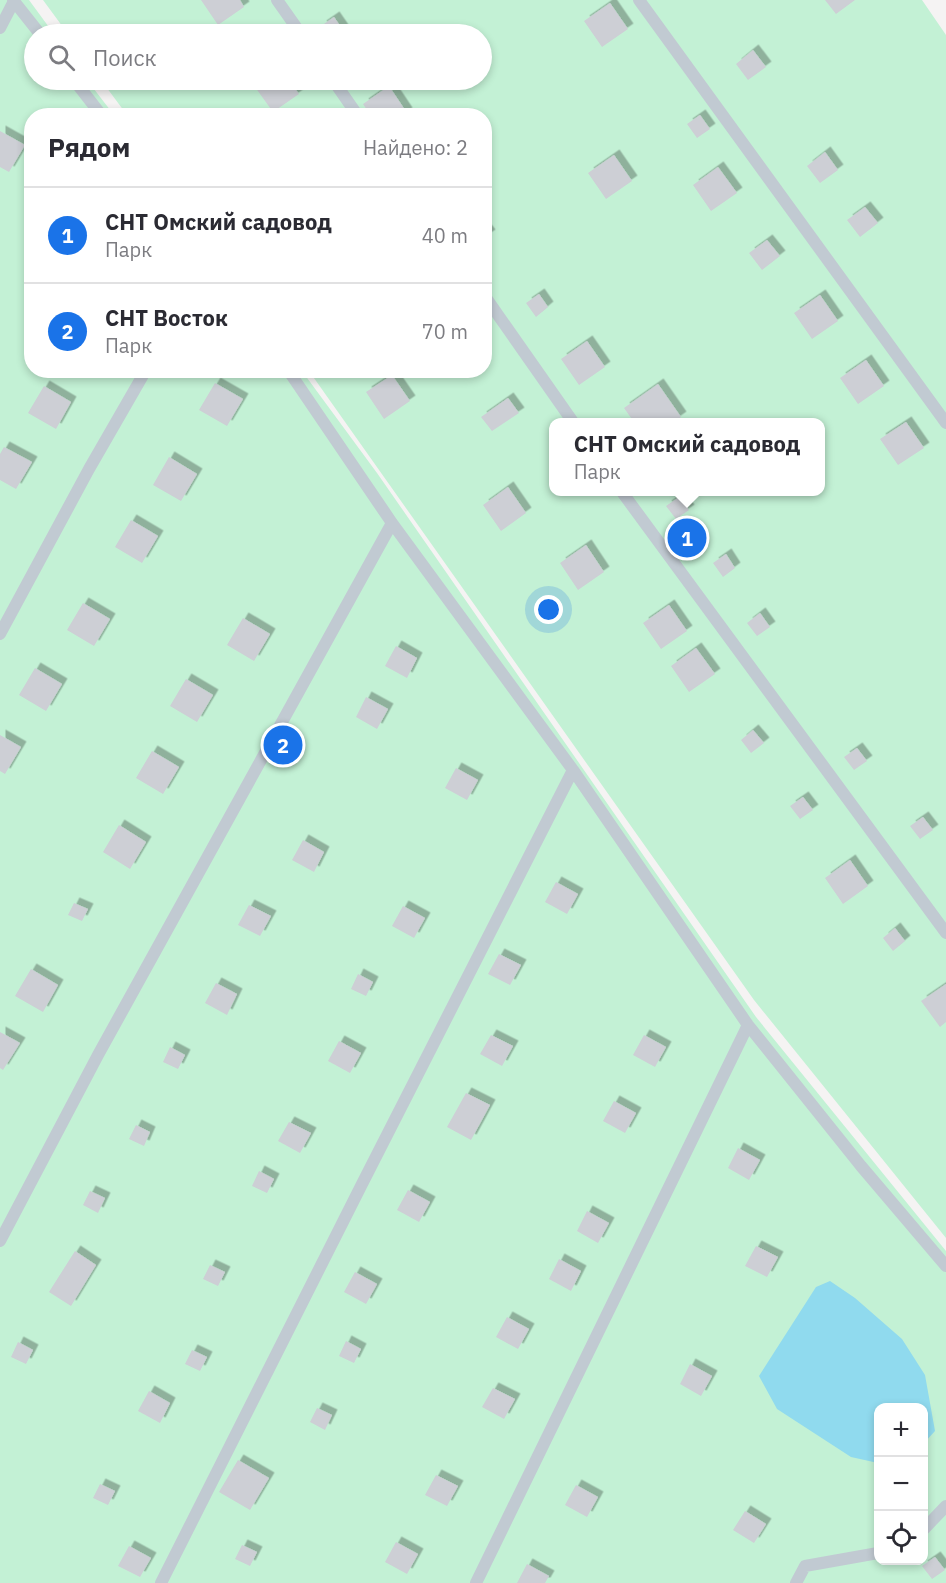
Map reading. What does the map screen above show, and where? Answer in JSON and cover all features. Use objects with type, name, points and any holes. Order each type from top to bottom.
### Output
[{"type":"lane","points":[[277,0],[294,24]]},
{"type":"lane","points":[[639,0],[946,423]]},
{"type":"lane","points":[[0,28],[13,1],[31,24]]},
{"type":"lane","points":[[82,90],[96,108]]},
{"type":"lane","points":[[340,90],[352,108]]},
{"type":"lane","points":[[492,307],[570,418]]},
{"type":"lane","points":[[0,634],[88,469],[141,378]]},
{"type":"lane","points":[[293,378],[392,523],[573,770],[748,1025],[861,1166],[946,1266]]},
{"type":"lane","points":[[625,496],[946,933]]},
{"type":"lane","points":[[0,1241],[103,1045],[392,523]]},
{"type":"lane","points":[[161,1583],[360,1186],[573,770]]},
{"type":"lane","points":[[476,1583],[748,1025]]},
{"type":"lane","points":[[928,1525],[946,1506]]},
{"type":"lane","points":[[796,1583],[805,1566],[874,1554]]},
{"type":"green space","points":[[0,0],[29,0],[47,24],[24,24],[24,90],[95,90],[109,108],[24,108],[24,378],[307,378],[377,473],[756,1017],[946,1251],[946,1583],[0,1583]]},
{"type":"green space","points":[[43,0],[922,0],[946,35],[946,1238],[754,1000],[314,378],[492,378],[492,108],[122,108],[108,90],[492,90],[492,24],[61,24]]},
{"type":"water","points":[[830,1281],[855,1298],[902,1339],[925,1375],[935,1431],[928,1439],[928,1403],[874,1403],[874,1462],[851,1457],[777,1409],[759,1376],[816,1287]]},
{"type":"building","points":[[201,0],[240,0],[244,7],[217,24]]},
{"type":"building","points":[[825,0],[855,0],[836,14]]},
{"type":"building","points":[[610,3],[628,29],[602,47],[584,21]]},
{"type":"building","points":[[334,17],[339,24],[324,24]]},
{"type":"building","points":[[753,50],[766,67],[748,80],[736,64]]},
{"type":"building","points":[[257,90],[296,90],[299,94],[279,108],[270,108]]},
{"type":"building","points":[[383,90],[392,90],[404,108],[366,108],[363,104]]},
{"type":"building","points":[[700,115],[710,129],[697,138],[687,124]]},
{"type":"building","points":[[0,131],[24,144],[24,147],[9,172],[0,167]]},
{"type":"building","points":[[825,152],[838,170],[820,183],[807,166]]},
{"type":"building","points":[[614,155],[632,181],[606,199],[588,173]]},
{"type":"building","points":[[718,167],[737,193],[711,211],[693,185]]},
{"type":"building","points":[[865,207],[878,223],[860,237],[847,220]]},
{"type":"building","points":[[767,240],[780,256],[762,270],[749,253]]},
{"type":"building","points":[[539,294],[548,307],[536,317],[526,303]]},
{"type":"building","points":[[820,295],[838,321],[812,339],[794,313]]},
{"type":"building","points":[[587,341],[605,367],[579,385],[561,359]]},
{"type":"building","points":[[866,360],[884,386],[858,404],[840,378]]},
{"type":"building","points":[[387,378],[394,378],[410,401],[384,419],[366,392]]},
{"type":"building","points":[[215,383],[243,399],[227,426],[199,410]]},
{"type":"building","points":[[658,384],[681,417],[631,418],[624,408]]},
{"type":"building","points":[[44,386],[71,402],[56,429],[28,413]]},
{"type":"building","points":[[508,398],[519,413],[492,431],[481,417]]},
{"type":"building","points":[[906,422],[924,448],[898,465],[880,439]]},
{"type":"building","points":[[4,447],[32,462],[16,489],[0,480],[0,454]]},
{"type":"building","points":[[169,457],[197,474],[181,501],[153,485]]},
{"type":"building","points":[[508,487],[526,513],[501,531],[483,505]]},
{"type":"building","points":[[679,497],[689,510],[676,519],[666,506]]},
{"type":"building","points":[[131,520],[158,536],[142,563],[115,547]]},
{"type":"building","points":[[586,545],[604,572],[578,590],[560,563]]},
{"type":"building","points":[[726,554],[735,568],[723,577],[713,563]]},
{"type":"building","points":[[83,603],[110,619],[94,646],[67,630]]},
{"type":"building","points":[[669,605],[687,631],[661,649],[643,623]]},
{"type":"building","points":[[760,613],[770,627],[757,636],[747,623]]},
{"type":"building","points":[[243,618],[270,634],[254,661],[227,645]]},
{"type":"building","points":[[396,646],[417,658],[407,678],[385,666]]},
{"type":"building","points":[[696,648],[715,674],[689,692],[671,666]]},
{"type":"building","points":[[35,668],[62,684],[46,711],[19,695]]},
{"type":"building","points":[[186,679],[213,695],[197,722],[170,706]]},
{"type":"building","points":[[366,697],[388,709],[377,729],[356,717]]},
{"type":"building","points":[[753,730],[764,743],[751,753],[741,740]]},
{"type":"building","points":[[0,735],[21,747],[5,774],[0,771]]},
{"type":"building","points":[[857,748],[867,761],[854,770],[844,757]]},
{"type":"building","points":[[152,751],[179,767],[163,794],[136,778]]},
{"type":"building","points":[[456,768],[478,780],[467,800],[445,788]]},
{"type":"building","points":[[803,797],[813,810],[800,819],[790,806]]},
{"type":"building","points":[[923,817],[933,830],[920,839],[910,826]]},
{"type":"building","points":[[119,825],[146,842],[130,869],[103,852]]},
{"type":"building","points":[[303,840],[324,852],[314,872],[292,860]]},
{"type":"building","points":[[850,860],[868,886],[843,904],[825,878]]},
{"type":"building","points":[[556,882],[578,894],[567,914],[545,902]]},
{"type":"building","points":[[74,903],[88,909],[82,921],[68,915]]},
{"type":"building","points":[[249,905],[271,916],[260,936],[238,925]]},
{"type":"building","points":[[403,906],[425,918],[414,938],[392,926]]},
{"type":"building","points":[[895,928],[905,941],[893,951],[883,938]]},
{"type":"building","points":[[499,954],[521,965],[510,985],[488,974]]},
{"type":"building","points":[[31,969],[58,985],[43,1012],[15,996]]},
{"type":"building","points":[[358,974],[373,982],[366,996],[351,989]]},
{"type":"building","points":[[216,983],[237,994],[227,1015],[205,1003]]},
{"type":"building","points":[[946,984],[946,1022],[940,1027],[921,1001]]},
{"type":"building","points":[[0,1032],[20,1043],[3,1070],[0,1068]]},
{"type":"building","points":[[491,1035],[513,1046],[502,1066],[480,1054]]},
{"type":"building","points":[[644,1035],[666,1047],[655,1067],[633,1055]]},
{"type":"building","points":[[339,1041],[361,1053],[350,1073],[328,1061]]},
{"type":"building","points":[[170,1047],[185,1055],[178,1069],[163,1062]]},
{"type":"building","points":[[466,1093],[490,1105],[471,1140],[447,1127]]},
{"type":"building","points":[[614,1101],[636,1113],[625,1133],[603,1121]]},
{"type":"building","points":[[289,1122],[311,1133],[300,1153],[278,1141]]},
{"type":"building","points":[[136,1125],[150,1132],[144,1146],[129,1139]]},
{"type":"building","points":[[738,1148],[760,1160],[749,1180],[728,1168]]},
{"type":"building","points":[[259,1171],[274,1179],[267,1193],[252,1186]]},
{"type":"building","points":[[408,1190],[430,1202],[419,1222],[397,1210]]},
{"type":"building","points":[[90,1191],[105,1198],[98,1213],[83,1205]]},
{"type":"building","points":[[587,1211],[609,1223],[598,1243],[577,1231]]},
{"type":"building","points":[[756,1246],[778,1257],[767,1277],[745,1266]]},
{"type":"building","points":[[75,1251],[96,1265],[71,1306],[49,1292]]},
{"type":"building","points":[[559,1259],[581,1271],[571,1291],[549,1279]]},
{"type":"building","points":[[210,1265],[225,1272],[218,1286],[203,1279]]},
{"type":"building","points":[[355,1272],[377,1284],[366,1304],[344,1292]]},
{"type":"building","points":[[507,1317],[529,1329],[518,1349],[496,1337]]},
{"type":"building","points":[[346,1341],[361,1349],[354,1363],[339,1356]]},
{"type":"building","points":[[18,1342],[33,1350],[26,1364],[11,1357]]},
{"type":"building","points":[[192,1350],[207,1357],[200,1371],[185,1364]]},
{"type":"building","points":[[690,1364],[712,1376],[701,1396],[680,1384]]},
{"type":"building","points":[[493,1388],[515,1399],[504,1419],[482,1407]]},
{"type":"building","points":[[149,1391],[170,1403],[160,1423],[138,1411]]},
{"type":"building","points":[[317,1408],[332,1415],[325,1430],[310,1422]]},
{"type":"building","points":[[238,1460],[269,1478],[250,1510],[219,1492]]},
{"type":"building","points":[[436,1475],[458,1486],[447,1506],[425,1495]]},
{"type":"building","points":[[100,1484],[115,1491],[108,1505],[93,1498]]},
{"type":"building","points":[[576,1485],[598,1497],[587,1517],[565,1505]]},
{"type":"building","points":[[745,1511],[766,1524],[754,1543],[733,1530]]},
{"type":"building","points":[[396,1542],[418,1554],[407,1574],[385,1562]]},
{"type":"building","points":[[242,1545],[257,1552],[250,1566],[235,1559]]},
{"type":"building","points":[[129,1546],[151,1558],[140,1577],[118,1566]]},
{"type":"building","points":[[935,1557],[945,1570],[932,1579],[922,1566],[928,1565],[928,1562]]},
{"type":"building","points":[[527,1564],[549,1576],[545,1583],[517,1583]]},
{"type":"place","name":"СНТ Омский садовод","points":[[687,538]]},
{"type":"place","name":"СНТ Восток","points":[[283,745]]}]
